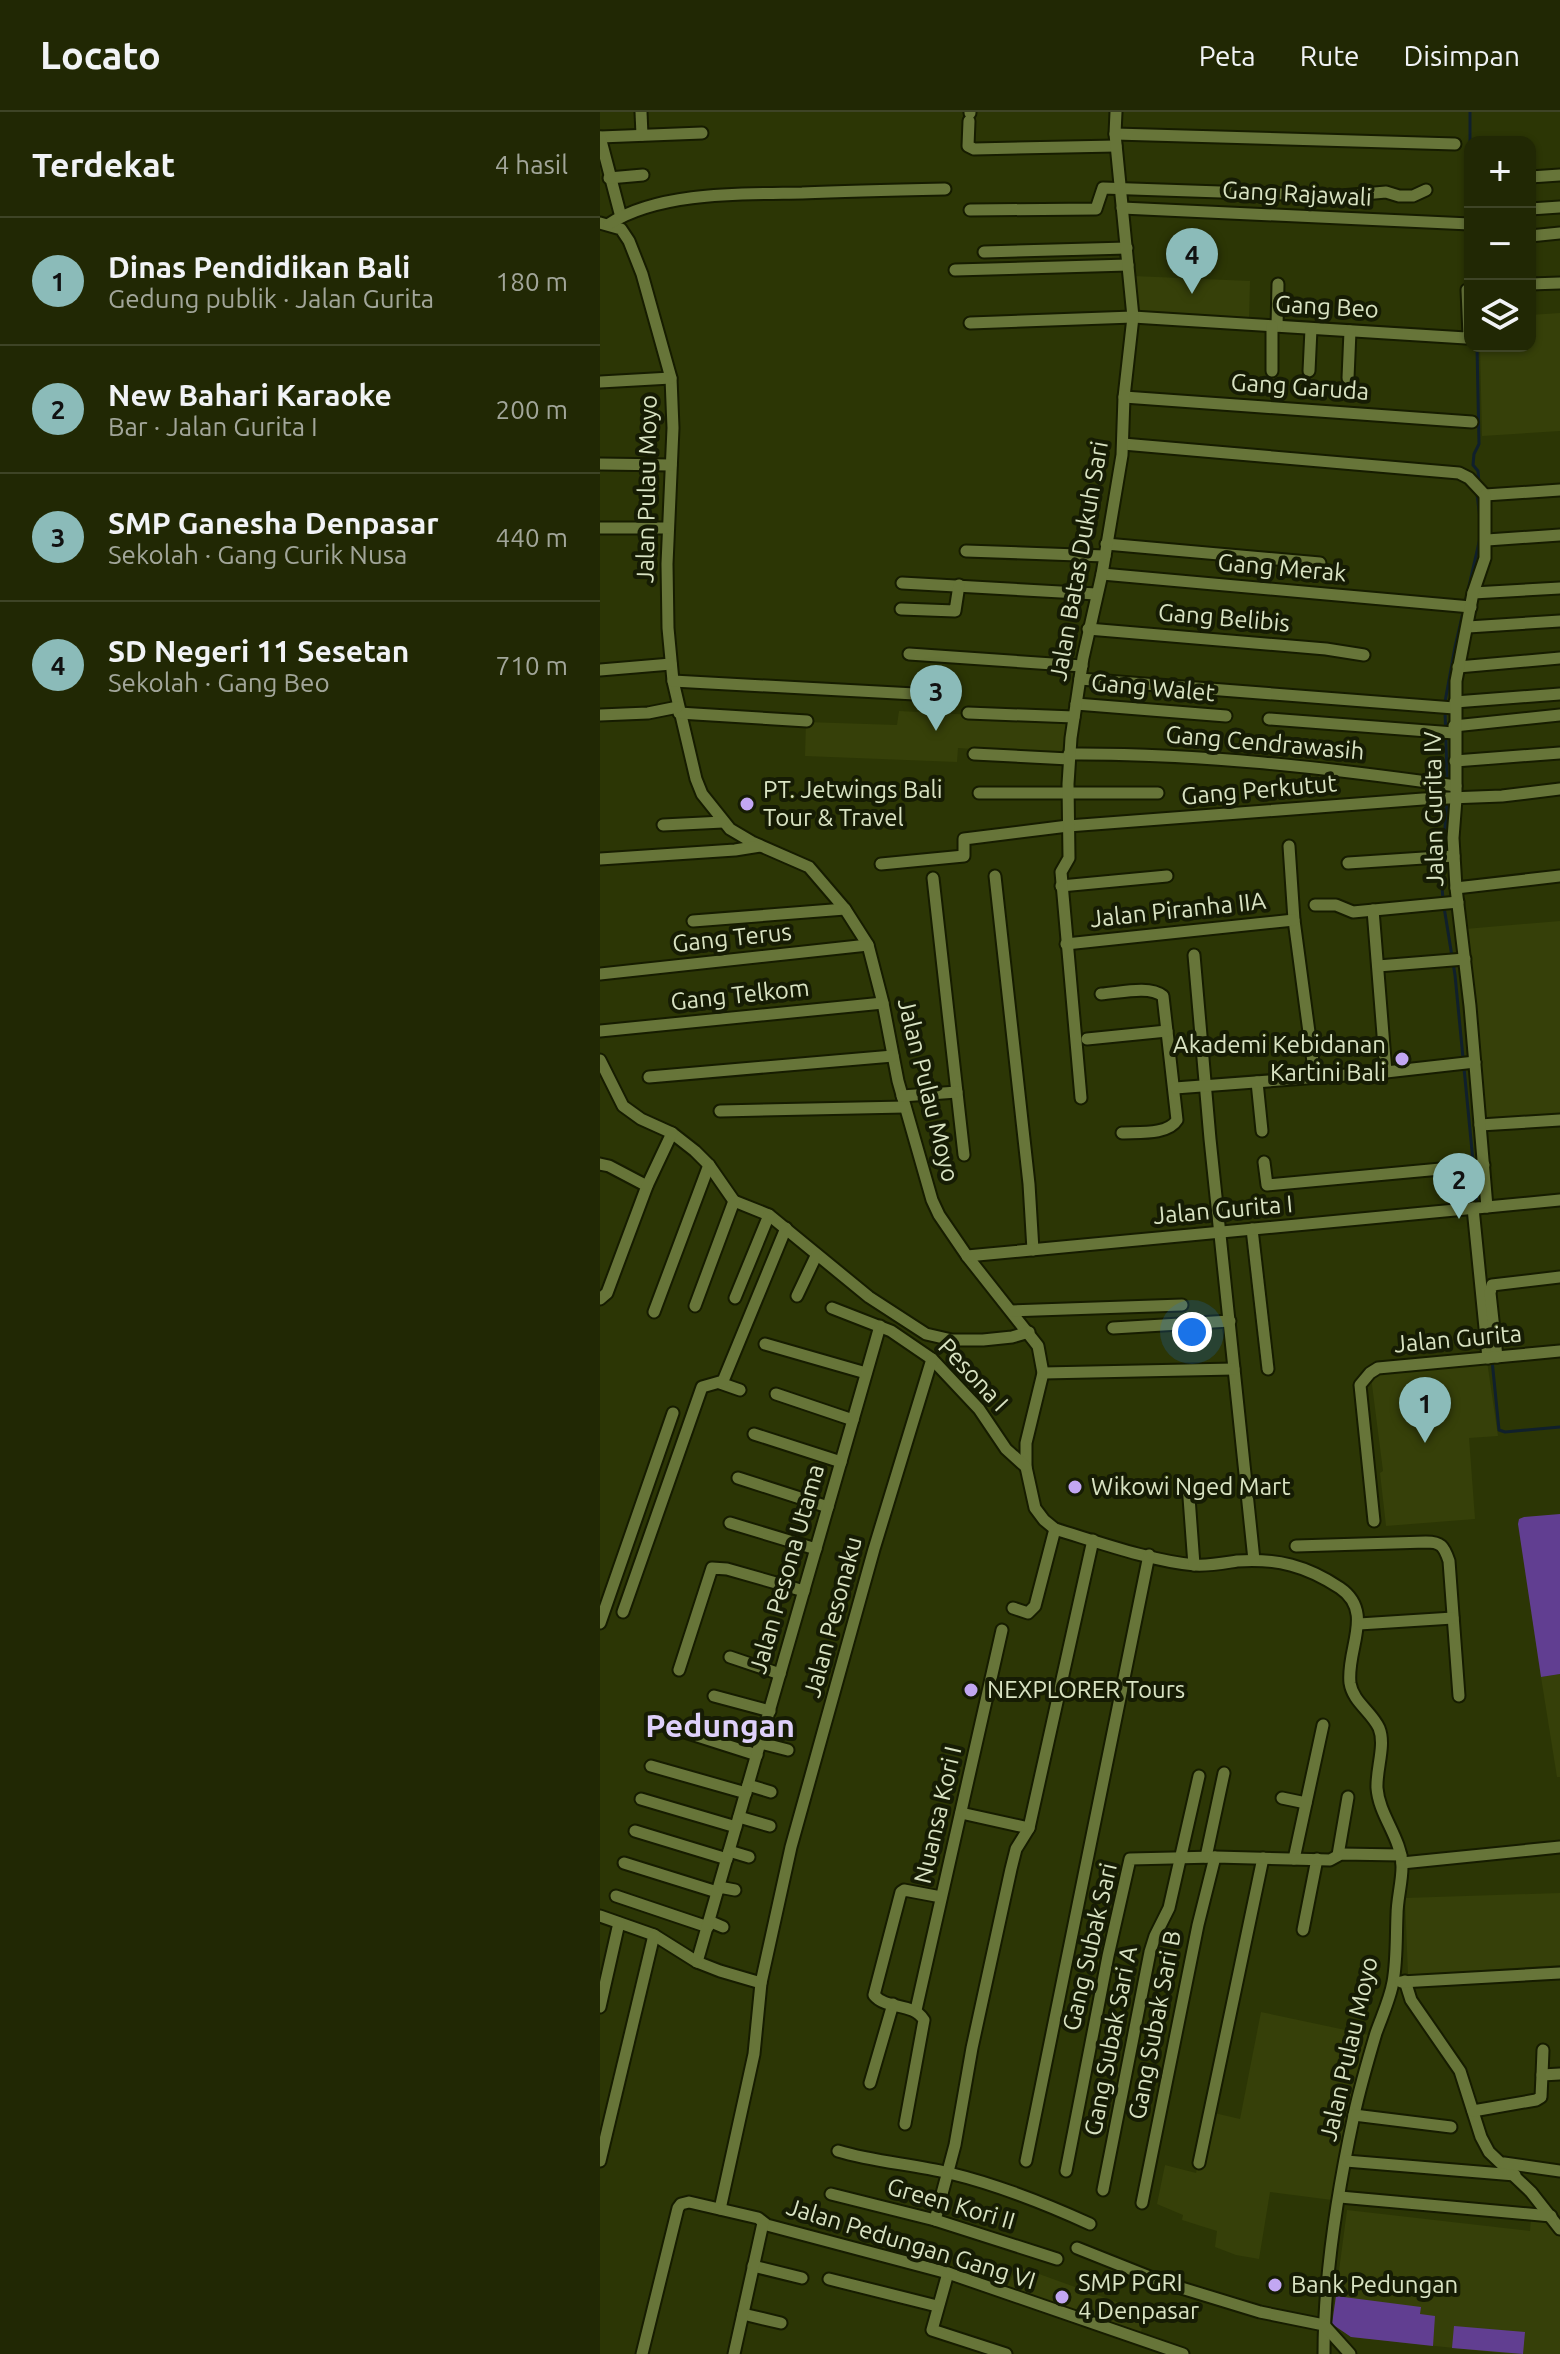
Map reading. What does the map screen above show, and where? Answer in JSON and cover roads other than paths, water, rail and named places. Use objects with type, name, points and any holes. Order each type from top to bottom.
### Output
[{"type":"street","points":[[641,112],[642,135]]},
{"type":"street","name":"Jalan Batas Dukuh Sari","points":[[1081,1098],[1061,872],[1069,858],[1069,757],[1088,629],[1102,574],[1123,444],[1124,397],[1133,317],[1116,112]]},
{"type":"street","points":[[970,115],[968,145],[971,149],[1116,140],[1455,144]]},
{"type":"street","points":[[621,217],[600,137],[702,133]]},
{"type":"street","points":[[609,178],[643,175]]},
{"type":"street","points":[[1536,177],[1560,175]]},
{"type":"street","points":[[970,210],[1096,209],[1103,188],[1341,196],[1386,192],[1413,196],[1426,190]]},
{"type":"street","points":[[605,224],[669,202],[724,194],[945,189]]},
{"type":"street","points":[[1536,209],[1560,207]]},
{"type":"street","name":"Gang Rajawali","points":[[1122,208],[1464,224]]},
{"type":"street","name":"Jalan Pulau Moyo","points":[[605,224],[621,229],[633,250],[671,378],[673,402],[666,603],[673,681],[696,779],[702,794],[723,822],[741,836],[809,867],[845,909],[868,945],[904,1102],[932,1200],[967,1256],[1038,1346],[1043,1373]]},
{"type":"street","points":[[1536,235],[1560,233]]},
{"type":"street","points":[[984,252],[1127,248]]},
{"type":"street","points":[[955,270],[1128,265]]},
{"type":"street","points":[[1536,284],[1560,283]]},
{"type":"street","points":[[1272,371],[1278,284]]},
{"type":"street","name":"Gang Beo","points":[[970,323],[1133,317],[1464,338]]},
{"type":"street","points":[[1309,371],[1311,329]]},
{"type":"street","points":[[1348,378],[1350,331]]},
{"type":"street","points":[[600,382],[671,378]]},
{"type":"street","name":"Gang Garuda","points":[[1124,397],[1472,422]]},
{"type":"street","points":[[1123,444],[1459,473],[1469,478],[1481,491],[1560,490]]},
{"type":"street","points":[[600,464],[671,465]]},
{"type":"street","name":"Jalan Gurita IV","points":[[1481,491],[1487,540],[1485,558],[1473,593],[1464,606],[1468,627],[1458,667],[1451,731],[1455,761],[1452,856],[1458,959],[1480,1125],[1477,1166],[1493,1358]]},
{"type":"street","points":[[600,528],[668,528]]},
{"type":"street","points":[[1487,540],[1560,535]]},
{"type":"street","points":[[966,551],[1106,550],[1320,563]]},
{"type":"street","name":"Gang Merak","points":[[1102,574],[1464,606]]},
{"type":"street","points":[[902,583],[1096,594]]},
{"type":"street","points":[[901,609],[955,611],[959,585]]},
{"type":"street","points":[[1473,593],[1560,588]]},
{"type":"street","points":[[1468,627],[1560,621]]},
{"type":"street","name":"Gang Belibis","points":[[1088,629],[1360,654]]},
{"type":"street","points":[[909,654],[1438,706],[1560,694]]},
{"type":"street","points":[[1458,667],[1560,658]]},
{"type":"street","points":[[600,670],[671,664]]},
{"type":"street","points":[[673,681],[952,696]]},
{"type":"street","points":[[600,715],[679,710],[807,721]]},
{"type":"street","name":"Gang Walet","points":[[968,713],[1075,711],[1226,716]]},
{"type":"street","points":[[1269,719],[1451,731],[1560,715]]},
{"type":"street","points":[[1455,761],[1560,753]]},
{"type":"street","name":"Gang Cendrawasih","points":[[974,754],[1217,758],[1361,773],[1452,796]]},
{"type":"street","points":[[1452,796],[1560,789]]},
{"type":"street","points":[[979,793],[1158,793]]},
{"type":"street","name":"Gang Perkutut","points":[[881,864],[964,856],[964,839],[1068,826],[1452,796]]},
{"type":"street","points":[[663,825],[723,822]]},
{"type":"street","points":[[600,859],[761,846]]},
{"type":"street","points":[[1289,846],[1294,920],[1315,1077]]},
{"type":"street","points":[[1348,863],[1452,856]]},
{"type":"street","points":[[995,876],[1029,1184],[1033,1250]]},
{"type":"street","points":[[1061,886],[1167,876]]},
{"type":"street","points":[[1456,888],[1560,876]]},
{"type":"street","points":[[933,878],[964,1155]]},
{"type":"street","points":[[1315,905],[1336,905],[1353,912],[1456,902]]},
{"type":"street","points":[[693,921],[845,909]]},
{"type":"street","points":[[1373,910],[1386,1072]]},
{"type":"street","name":"Jalan Piranha IIA","points":[[1066,944],[1294,920]]},
{"type":"street","name":"Gang Terus","points":[[600,974],[868,945]]},
{"type":"street","points":[[1194,955],[1254,1560]]},
{"type":"street","points":[[1378,966],[1458,959]]},
{"type":"street","points":[[1101,994],[1150,991],[1163,996],[1175,1088],[1175,1124],[1158,1130],[1122,1133]]},
{"type":"street","name":"Gang Telkom","points":[[600,1031],[883,1003]]},
{"type":"street","points":[[1087,1039],[1167,1031]]},
{"type":"street","points":[[649,1077],[893,1056]]},
{"type":"street","points":[[600,1060],[617,1098],[628,1111],[672,1133],[709,1165],[734,1201],[769,1215],[869,1297],[926,1334],[952,1340],[983,1340],[1029,1332]]},
{"type":"street","points":[[1175,1088],[1386,1072],[1472,1062]]},
{"type":"street","points":[[1257,1082],[1262,1131]]},
{"type":"street","points":[[720,1111],[904,1102],[957,1092]]},
{"type":"street","points":[[1480,1125],[1560,1120]]},
{"type":"street","points":[[600,1299],[607,1293],[647,1186],[672,1133]]},
{"type":"street","points":[[1264,1162],[1267,1185],[1477,1166]]},
{"type":"street","points":[[600,1164],[647,1186]]},
{"type":"street","points":[[654,1312],[709,1165]]},
{"type":"street","name":"Jalan Gurita I","points":[[967,1256],[1560,1200]]},
{"type":"street","points":[[695,1306],[734,1201]]},
{"type":"street","points":[[735,1298],[769,1215]]},
{"type":"street","points":[[720,1383],[731,1365],[786,1228]]},
{"type":"street","points":[[1252,1229],[1268,1369]]},
{"type":"street","points":[[797,1296],[816,1256]]},
{"type":"street","points":[[1487,1302],[1492,1285],[1560,1277]]},
{"type":"street","points":[[1012,1311],[1182,1305]]},
{"type":"street","name":"Pesona I","points":[[832,1308],[880,1326],[913,1344],[932,1359],[979,1409],[1006,1449],[1026,1467]]},
{"type":"street","points":[[1113,1328],[1230,1321]]},
{"type":"street","name":"Jalan Pesona Utama","points":[[697,1962],[880,1326]]},
{"type":"street","points":[[765,1344],[866,1373]]},
{"type":"street","name":"Jalan Gurita","points":[[1374,1521],[1360,1385],[1363,1380],[1378,1368],[1560,1351]]},
{"type":"street","name":"Jalan Pesonaku","points":[[720,2209],[754,2054],[761,1983],[791,1847],[874,1549],[932,1359]]},
{"type":"street","points":[[1234,1369],[1043,1373],[1026,1443],[1026,1467],[1035,1508],[1055,1529],[1149,1555],[1194,1565],[1254,1560],[1285,1562],[1309,1569],[1352,1599],[1359,1624],[1453,1618]]},
{"type":"street","points":[[623,1612],[702,1387],[720,1383],[740,1390]]},
{"type":"street","points":[[776,1394],[853,1420]]},
{"type":"street","points":[[600,1623],[673,1413]]},
{"type":"street","points":[[754,1434],[841,1462]]},
{"type":"street","points":[[738,1478],[828,1507]]},
{"type":"street","points":[[1188,1484],[1194,1565]]},
{"type":"street","points":[[730,1523],[816,1549]]},
{"type":"street","points":[[1013,1608],[1028,1613],[1035,1606],[1055,1529]]},
{"type":"street","points":[[935,2220],[949,2173],[1011,1869],[1016,1849],[1029,1828],[1093,1540]]},
{"type":"street","points":[[1296,1546],[1438,1542],[1444,1546],[1449,1561],[1459,1696]]},
{"type":"street","points":[[1026,2161],[1149,1555]]},
{"type":"street","points":[[679,1670],[712,1568],[727,1569],[804,1591]]},
{"type":"street","name":"Jalan Pulau Moyo","points":[[1324,2354],[1324,2325],[1340,2197],[1354,2115],[1366,2066],[1399,1982],[1396,1857],[1379,1800],[1377,1768],[1382,1737],[1350,1687],[1349,1674],[1359,1624]]},
{"type":"street","name":"Nuansa Kori I","points":[[905,2124],[924,2020],[916,2010],[1002,1630]]},
{"type":"street","points":[[730,1657],[780,1674]]},
{"type":"street","points":[[714,1696],[770,1711]]},
{"type":"street","points":[[1294,1859],[1323,1725]]},
{"type":"street","points":[[666,1726],[759,1749],[788,1750]]},
{"type":"street","points":[[651,1766],[771,1792]]},
{"type":"street","name":"Gang Subak Sari B","points":[[1142,2203],[1198,1925],[1224,1773]]},
{"type":"street","name":"Gang Subak Sari A","points":[[1103,2190],[1150,1952],[1169,1908],[1199,1776]]},
{"type":"street","points":[[1338,1855],[1348,1797]]},
{"type":"street","points":[[1282,1798],[1306,1803]]},
{"type":"street","points":[[641,1799],[738,1822],[770,1826]]},
{"type":"street","points":[[961,1813],[1029,1828]]},
{"type":"street","points":[[635,1831],[728,1855],[749,1857]]},
{"type":"street","name":"Gang Subak Sari","points":[[1066,2171],[1126,1869],[1133,1857],[1332,1860],[1338,1855],[1396,1857],[1560,1847]]},
{"type":"street","points":[[1199,2163],[1263,1858]]},
{"type":"street","points":[[1303,1930],[1317,1859]]},
{"type":"street","points":[[624,1863],[718,1890],[735,1890]]},
{"type":"street","points":[[916,2010],[875,1999],[874,1995],[901,1892],[911,1890],[941,1897]]},
{"type":"street","points":[[616,1896],[723,1927]]},
{"type":"street","points":[[600,1916],[654,1935],[697,1962],[734,1977],[761,1983]]},
{"type":"street","points":[[600,2007],[619,1923]]},
{"type":"street","points":[[600,2161],[654,1935]]},
{"type":"street","points":[[1399,1982],[1560,1973]]},
{"type":"street","points":[[1399,1982],[1460,2071],[1484,2144],[1555,2218],[1560,2229]]},
{"type":"street","points":[[870,2083],[893,2004]]},
{"type":"street","points":[[1473,2111],[1541,2097],[1543,2050]]},
{"type":"street","points":[[1542,2075],[1560,2074]]},
{"type":"street","points":[[1354,2115],[1451,2127]]},
{"type":"street","points":[[838,2151],[949,2173],[1032,2197],[1090,2224]]},
{"type":"street","points":[[1346,2161],[1515,2175]]},
{"type":"street","points":[[1503,2163],[1560,2171]]},
{"type":"street","name":"Green Kori II","points":[[831,2194],[935,2220],[1057,2259]]},
{"type":"street","points":[[1340,2197],[1555,2218]]},
{"type":"street","points":[[642,2354],[680,2205],[689,2202],[758,2218],[763,2223],[734,2354]]},
{"type":"street","name":"Jalan Pedungan Gang VI","points":[[763,2223],[948,2273],[1183,2354]]},
{"type":"street","points":[[1077,2248],[1165,2283],[1260,2312],[1324,2325],[1350,2354]]},
{"type":"street","points":[[753,2266],[802,2278]]},
{"type":"street","points":[[948,2273],[932,2330],[1006,2354]]},
{"type":"street","points":[[829,2279],[937,2306]]},
{"type":"street","points":[[743,2314],[781,2323]]},
{"type":"waterway","points":[[1470,112],[1470,136]]},
{"type":"waterway","points":[[1477,352],[1479,444],[1473,465],[1478,471],[1479,483]]},
{"type":"waterway","points":[[1477,494],[1480,518]]},
{"type":"waterway","points":[[1445,702],[1480,538]]},
{"type":"waterway","points":[[1445,710],[1447,777]]},
{"type":"waterway","points":[[1443,899],[1441,875],[1447,803]]},
{"type":"waterway","points":[[1444,907],[1455,975],[1473,1161]]},
{"type":"waterway","points":[[1474,1169],[1477,1205]]},
{"type":"waterway","points":[[1492,1360],[1499,1430],[1560,1427]]},
{"type":"place","name":"SD Negeri 11 Sesetan","points":[[1192,294]]},
{"type":"place","name":"SMP Ganesha Denpasar","points":[[936,731]]},
{"type":"place","name":"PT. Jetwings Bali Tour & Travel","points":[[747,804]]},
{"type":"place","name":"Akademi Kebidanan Kartini Bali","points":[[1402,1059]]},
{"type":"place","name":"New Bahari Karaoke","points":[[1459,1219]]},
{"type":"place","name":"Dinas Pendidikan Bali","points":[[1425,1443]]},
{"type":"place","name":"Wikowi Nged Mart","points":[[1075,1487]]},
{"type":"place","name":"NEXPLORER Tours","points":[[971,1690]]},
{"type":"place","name":"Bank Pedungan","points":[[1275,2285]]},
{"type":"place","name":"SMP PGRI 4 Denpasar","points":[[1062,2297]]},
{"type":"district","name":"Pedungan","points":[[720,1726]]}]
